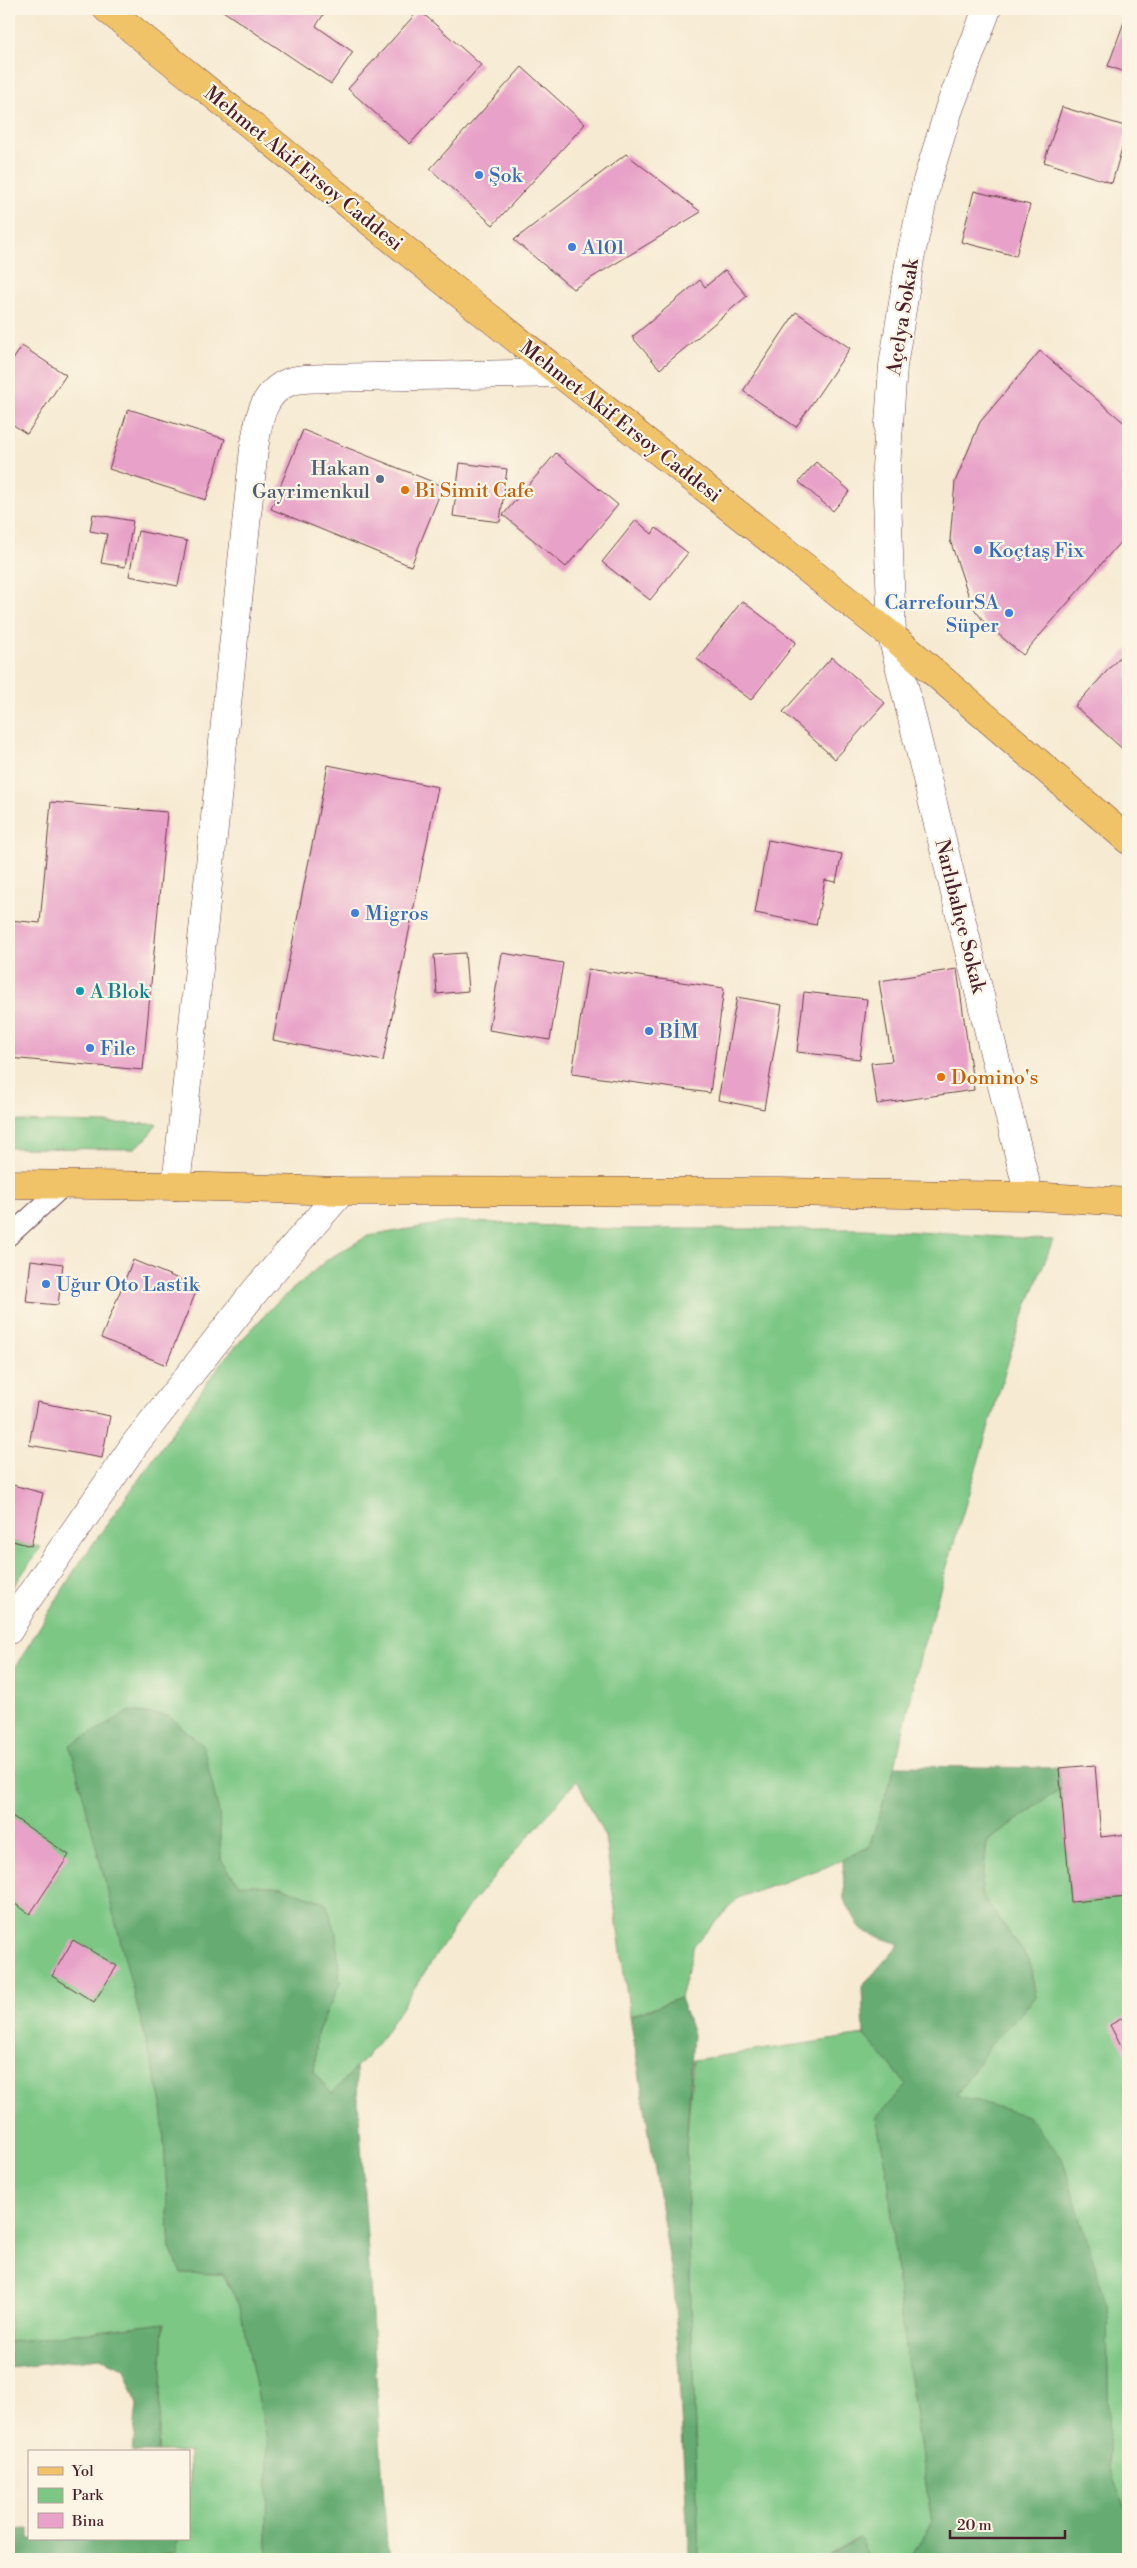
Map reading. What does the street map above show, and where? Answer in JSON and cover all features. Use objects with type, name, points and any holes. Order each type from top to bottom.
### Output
[{"type":"main road","name":"Mehmet Akif Ersoy Caddesi","points":[[107,9],[560,373],[892,636],[1128,840]]},
{"type":"main road","points":[[9,1184],[176,1186],[342,1191],[780,1192],[1029,1196],[1128,1202]]},
{"type":"street","name":"Açelya Sokak","points":[[892,636],[886,468],[892,366],[910,259],[928,181],[949,109],[987,9]]},
{"type":"street","points":[[176,1186],[254,449],[259,417],[269,396],[289,381],[325,378],[560,373]]},
{"type":"street","name":"Narlıbahçe Sokak","points":[[892,636],[1029,1196]]},
{"type":"street","points":[[9,1630],[22,1607],[135,1444],[256,1290],[342,1191]]},
{"type":"lane","points":[[9,1236],[65,1185]]},
{"type":"green space","points":[[9,1121],[157,1124],[147,1138],[133,1149],[9,1148]]},
{"type":"green space","points":[[456,1221],[610,1229],[864,1229],[1053,1240],[1017,1332],[921,1653],[895,1766],[869,1847],[826,1867],[738,1898],[694,1945],[680,1998],[630,2016],[605,1837],[577,1780],[467,1908],[378,2043],[332,2094],[314,2073],[317,2033],[340,1982],[283,1887],[239,1884],[221,1860],[219,1813],[122,1943],[162,2103],[170,2248],[181,2273],[223,2274],[240,2307],[268,2445],[267,2549],[273,2559],[131,2559],[176,2552],[177,2540],[190,2540],[190,2450],[158,2450],[164,2323],[9,2342],[9,1677],[76,1568],[224,1359],[275,1304],[328,1259],[368,1236]]},
{"type":"green space","points":[[9,1540],[41,1547],[9,1593]]},
{"type":"green space","points":[[130,1711],[169,1716],[203,1745],[219,1813],[221,1860],[239,1884],[283,1887],[326,1903],[336,1932],[340,1983],[317,2033],[314,2073],[332,2094],[356,2068],[387,2547],[395,2559],[273,2559],[267,2549],[268,2445],[240,2308],[223,2274],[181,2273],[170,2248],[162,2103],[70,1745]]},
{"type":"green space","points":[[895,1766],[1059,1768],[1061,1788],[987,1842],[981,1894],[1029,1960],[1036,1997],[991,2044],[957,2095],[1028,2116],[1062,2158],[1107,2305],[1109,2468],[1128,2516],[1128,2559],[910,2559],[932,2523],[902,2326],[888,2175],[876,2118],[907,2084],[864,2035],[862,1987],[899,1944],[862,1931],[844,1899],[843,1859],[869,1847]]},
{"type":"green space","points":[[1061,1788],[1071,1902],[1128,1897],[1128,2516],[1109,2468],[1107,2305],[957,2095],[991,2044],[1036,1997],[1029,1960],[981,1894],[987,1842]]},
{"type":"green space","points":[[680,1998],[693,2034],[686,2148],[699,2559],[689,2559],[674,2287],[630,2016]]},
{"type":"green space","points":[[864,2035],[907,2084],[876,2118],[888,2175],[902,2326],[932,2523],[910,2559],[868,2559],[858,2538],[829,2554],[828,2559],[699,2559],[686,2148],[693,2060]]},
{"type":"green space","points":[[164,2323],[158,2450],[132,2450],[137,2404],[124,2369],[101,2358],[9,2368],[9,2342]]},
{"type":"green space","points":[[28,2529],[28,2540],[177,2540],[176,2552],[131,2559],[9,2559],[9,2530]]},
{"type":"green space","points":[[859,2538],[868,2559],[828,2559],[829,2555]]},
{"type":"building","points":[[220,9],[327,9],[316,26],[353,52],[331,84]]},
{"type":"building","points":[[419,10],[481,65],[410,144],[348,89]]},
{"type":"building","points":[[1128,11],[1128,73],[1108,66]]},
{"type":"building","points":[[522,67],[585,124],[493,225],[430,169]]},
{"type":"building","points":[[1062,107],[1128,127],[1112,183],[1044,162]]},
{"type":"building","points":[[626,154],[701,212],[573,289],[514,240]]},
{"type":"building","points":[[974,191],[1030,205],[1016,256],[961,242]]},
{"type":"building","points":[[725,270],[747,296],[660,369],[632,337],[700,280],[705,287]]},
{"type":"building","points":[[796,312],[850,348],[796,427],[743,391]]},
{"type":"building","points":[[22,346],[66,375],[27,434],[9,422],[9,366]]},
{"type":"building","points":[[1040,351],[1128,426],[1128,533],[1023,655],[985,623],[972,606],[950,540],[955,482],[980,422]]},
{"type":"building","points":[[128,409],[225,439],[206,500],[109,469]]},
{"type":"building","points":[[303,430],[443,486],[411,566],[271,509]]},
{"type":"building","points":[[556,453],[618,505],[566,567],[503,515]]},
{"type":"building","points":[[816,462],[850,491],[833,511],[799,482]]},
{"type":"building","points":[[460,463],[507,469],[500,522],[453,516]]},
{"type":"building","points":[[93,514],[133,521],[125,567],[101,563],[107,534],[90,531]]},
{"type":"building","points":[[636,520],[652,534],[656,528],[688,553],[650,600],[602,562]]},
{"type":"building","points":[[138,531],[187,541],[178,586],[129,576]]},
{"type":"building","points":[[742,601],[796,642],[751,700],[697,659]]},
{"type":"building","points":[[1128,648],[1128,752],[1127,753],[1075,706]]},
{"type":"building","points":[[832,657],[885,703],[835,759],[783,712]]},
{"type":"building","points":[[328,765],[438,787],[383,1061],[273,1040]]},
{"type":"building","name":"A Blok","points":[[51,802],[167,812],[143,1070],[9,1058],[9,920],[40,923]]},
{"type":"building","points":[[768,840],[842,854],[836,882],[825,880],[816,925],[755,913]]},
{"type":"building","points":[[465,953],[468,991],[437,994],[434,955]]},
{"type":"building","points":[[502,953],[563,963],[550,1040],[489,1030]]},
{"type":"building","points":[[588,969],[724,988],[710,1093],[572,1074]]},
{"type":"building","points":[[957,969],[974,1090],[877,1104],[871,1063],[892,1061],[879,981]]},
{"type":"building","points":[[804,992],[867,999],[860,1059],[797,1052]]},
{"type":"building","points":[[737,997],[782,1005],[764,1109],[718,1100]]},
{"type":"building","points":[[31,1260],[63,1264],[58,1305],[26,1302]]},
{"type":"building","points":[[133,1260],[198,1287],[166,1365],[101,1338]]},
{"type":"building","points":[[37,1402],[110,1416],[102,1458],[29,1445]]},
{"type":"building","points":[[9,1484],[43,1493],[31,1546],[9,1540]]},
{"type":"building","points":[[1095,1765],[1101,1837],[1128,1834],[1128,1897],[1071,1902],[1059,1768]]},
{"type":"building","points":[[9,1814],[69,1855],[30,1914],[9,1900]]},
{"type":"building","points":[[73,1940],[117,1966],[94,2002],[52,1976]]},
{"type":"building","points":[[1128,2015],[1128,2060],[1110,2025]]},
{"type":"place","name":"Şok","points":[[479,175]]},
{"type":"place","name":"A101","points":[[572,247]]},
{"type":"place","name":"Hakan Gayrimenkul","points":[[380,479]]},
{"type":"place","name":"Bi Simit Cafe","points":[[405,490]]},
{"type":"place","name":"Koçtaş Fix","points":[[978,550]]},
{"type":"place","name":"CarrefourSA Süper","points":[[1009,613]]},
{"type":"place","name":"Migros","points":[[355,913]]},
{"type":"place","name":"A Blok","points":[[80,991]]},
{"type":"place","name":"BİM","points":[[649,1031]]},
{"type":"place","name":"File","points":[[90,1048]]},
{"type":"place","name":"Domino's","points":[[941,1077]]},
{"type":"place","name":"Uğur Oto Lastik","points":[[46,1284]]}]
